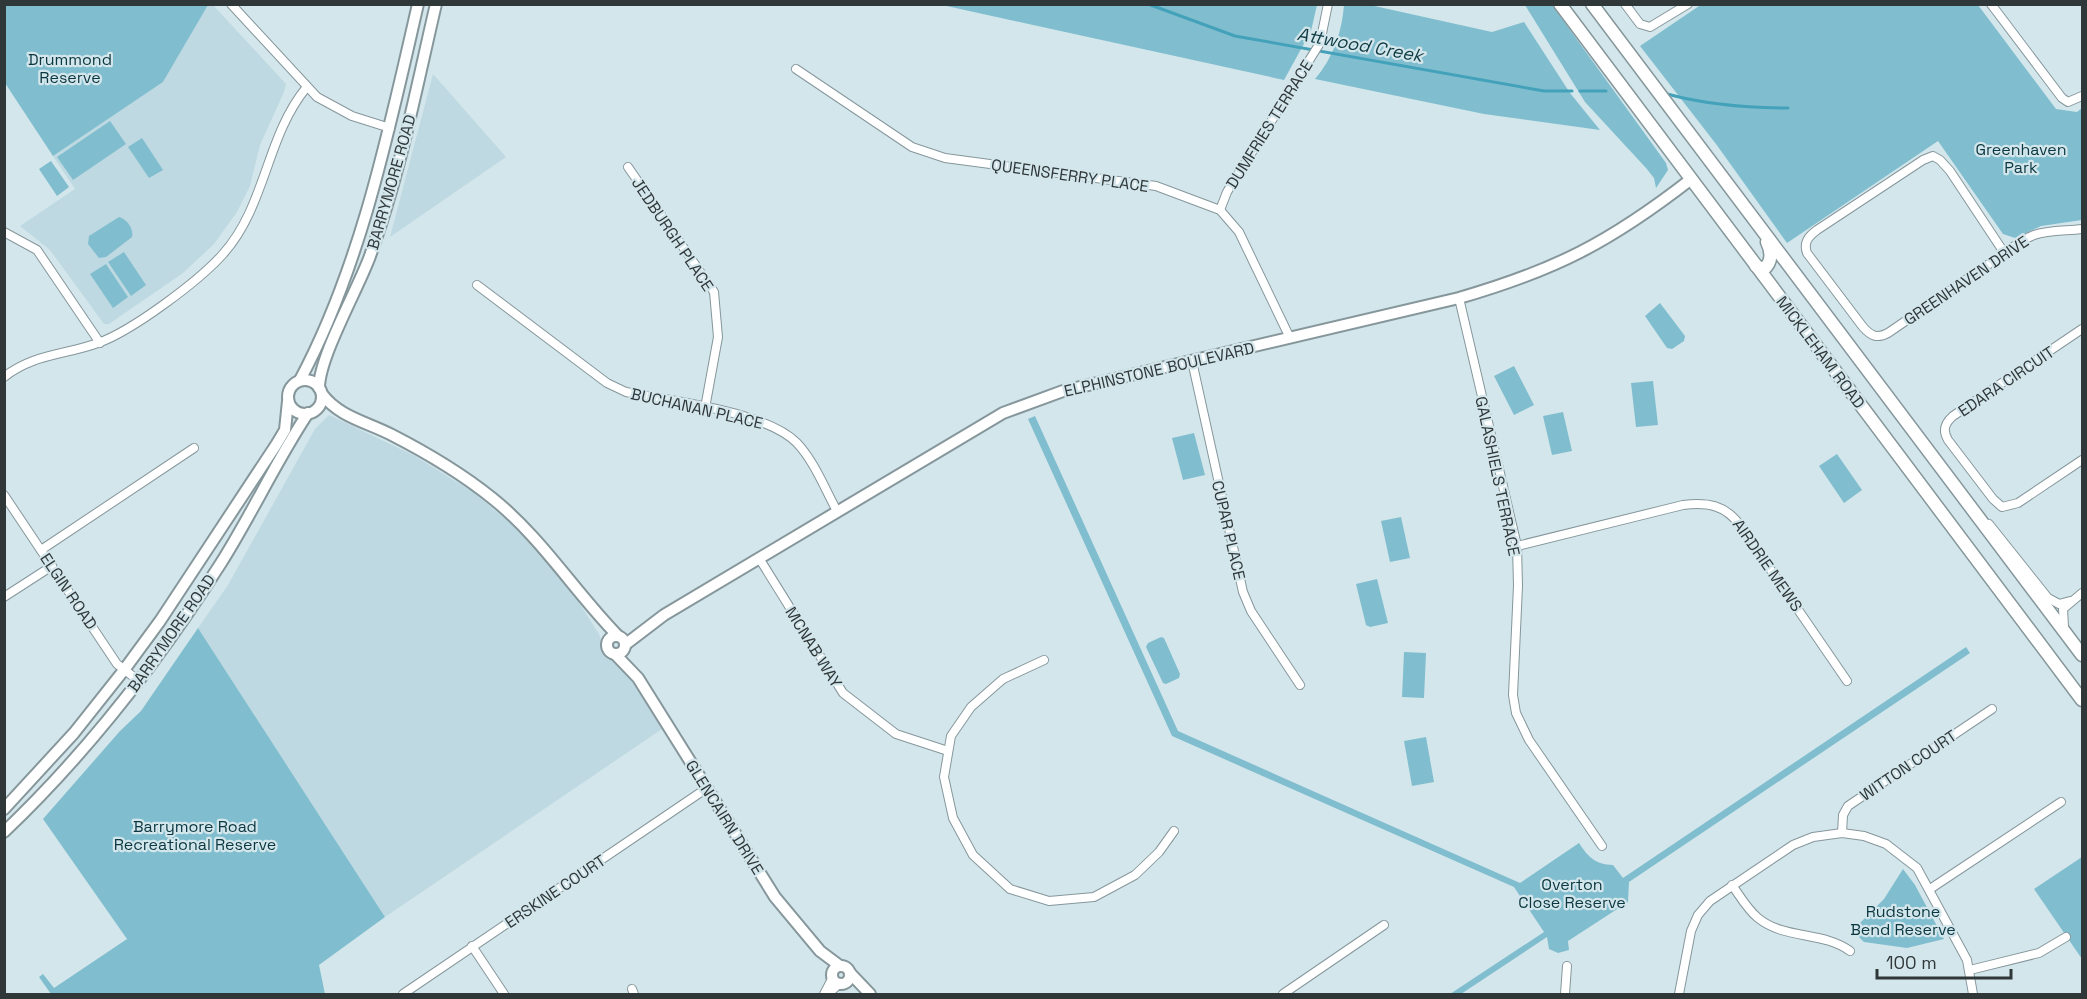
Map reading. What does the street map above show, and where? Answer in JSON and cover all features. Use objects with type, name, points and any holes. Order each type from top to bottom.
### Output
[{"type":"main road","name":"MICKLEHAM ROAD","points":[[1560,4],[2082,700]]},
{"type":"main road","name":"MICKLEHAM ROAD","points":[[1592,4],[2082,655]]},
{"type":"main road","points":[[1749,213],[1770,253],[1766,268],[1756,266]]},
{"type":"street","points":[[231,4],[306,88],[331,106],[406,133]]},
{"type":"street","name":"BARRYMORE ROAD","points":[[300,380],[345,279],[390,128],[418,4]]},
{"type":"street","name":"BARRYMORE ROAD","points":[[320,391],[323,368],[369,257],[391,191],[436,4]]},
{"type":"street","name":"DUMFRIES TERRACE","points":[[1220,210],[1227,192],[1320,43],[1328,4]]},
{"type":"street","points":[[1625,4],[1643,26],[1658,25],[1688,4]]},
{"type":"street","points":[[1991,4],[2062,98],[2068,102],[2082,96]]},
{"type":"street","name":"QUEENSFERRY PLACE","points":[[796,69],[912,147],[945,158],[1156,186],[1220,210],[1239,232],[1290,338]]},
{"type":"street","points":[[4,377],[44,356],[100,343],[112,337],[194,282],[226,250],[260,191],[271,151],[290,110],[306,88]]},
{"type":"street","name":"GREENHAVEN DRIVE","points":[[2005,254],[1950,171],[1933,156],[1926,158],[1807,239],[1807,253],[1867,332],[1877,336],[1888,333],[2032,236],[2082,229]]},
{"type":"street","name":"JEDBURGH PLACE","points":[[628,167],[714,291],[718,338],[705,408]]},
{"type":"street","name":"ELPHINSTONE BOULEVARD","points":[[622,641],[1003,413],[1063,391],[1459,298],[1515,282],[1566,261],[1639,219],[1690,180]]},
{"type":"street","points":[[4,232],[38,250],[100,343]]},
{"type":"street","name":"BUCHANAN PLACE","points":[[477,285],[607,383],[626,392],[757,419],[778,429],[797,442],[837,511]]},
{"type":"street","name":"GALASHIELS TERRACE","points":[[1459,298],[1517,546],[1518,586],[1513,695],[1516,713],[1529,740],[1602,846]]},
{"type":"street","name":"EDARA CIRCUIT","points":[[2082,329],[1953,416],[1946,423],[1944,430],[1948,440],[1994,500],[2004,507],[2018,503],[2082,460]]},
{"type":"street","name":"CUPAR PLACE","points":[[1192,361],[1243,592],[1251,611],[1300,685]]},
{"type":"street","points":[[300,380],[311,381],[320,391],[312,412],[298,413],[288,401],[290,388],[300,380]]},
{"type":"street","name":"GLENCAIRN DRIVE","points":[[320,391],[329,404],[346,414],[436,459],[492,498],[534,537],[573,581],[597,615],[622,641],[638,678],[775,897],[840,976],[868,993]]},
{"type":"street","name":"BARRYMORE ROAD","points":[[4,808],[74,733],[160,621],[285,430],[288,401]]},
{"type":"street","name":"GLENCAIRN DRIVE","points":[[312,412],[327,409],[346,414]]},
{"type":"street","name":"BARRYMORE ROAD","points":[[4,832],[55,779],[140,681],[221,562],[312,412]]},
{"type":"street","points":[[41,550],[194,448]]},
{"type":"street","name":"ELGIN ROAD","points":[[4,495],[124,670],[140,681]]},
{"type":"street","name":"AIRDRIE MEWS","points":[[1517,546],[1683,506],[1698,504],[1719,507],[1730,513],[1740,525],[1847,681]]},
{"type":"street","points":[[1971,507],[2000,534],[2048,598],[2059,603],[2070,601],[2082,593]]},
{"type":"street","name":"MCNAB WAY","points":[[759,558],[843,693],[896,734],[948,751]]},
{"type":"street","points":[[4,597],[52,566]]},
{"type":"street","points":[[2070,601],[2062,615],[2070,638]]},
{"type":"street","name":"GLENCAIRN DRIVE","points":[[597,615],[607,643]]},
{"type":"street","points":[[612,636],[622,641],[620,653],[615,654],[608,648],[607,643],[612,636]]},
{"type":"street","name":"GLENCAIRN DRIVE","points":[[615,654],[638,678]]},
{"type":"street","points":[[1044,660],[1003,679],[970,707],[951,736],[944,777],[953,818],[973,855],[1010,889],[1049,901],[1094,897],[1136,875],[1159,852],[1174,831]]},
{"type":"street","name":"WITTON COURT","points":[[1842,833],[1843,815],[1848,806],[1992,709]]},
{"type":"street","name":"ERSKINE COURT","points":[[404,994],[707,788]]},
{"type":"street","points":[[1930,889],[2061,802]]},
{"type":"street","points":[[1679,994],[1694,923],[1710,901],[1802,840],[1842,833],[1864,836],[1894,849],[1917,868],[1963,951],[1970,970],[1973,994]]},
{"type":"street","points":[[1732,885],[1750,911],[1769,926],[1829,940],[1850,951]]},
{"type":"street","points":[[1283,994],[1384,925]]},
{"type":"street","points":[[1970,970],[2039,953],[2066,937]]},
{"type":"street","points":[[472,946],[504,994]]},
{"type":"street","points":[[1565,994],[1567,966]]},
{"type":"street","points":[[826,994],[840,976]]},
{"type":"shaded area","points":[[208,5],[213,5],[286,84],[284,92],[260,145],[250,186],[237,212],[214,244],[183,273],[109,324],[104,324],[50,250],[20,226],[75,189],[53,156],[163,82]]},
{"type":"shaded area","points":[[433,74],[506,157],[390,237],[394,222]]},
{"type":"shaded area","points":[[329,415],[413,455],[473,492],[517,529],[576,598],[599,634],[605,653],[627,674],[662,729],[385,917],[198,628],[228,585],[315,429]]},
{"type":"green space","name":"Greenhaven Park","points":[[1702,4],[1978,5],[2056,109],[2077,112],[2082,108],[2082,220],[2041,226],[2015,238],[2003,234],[1938,141],[1787,243],[1716,144],[1640,46]]},
{"type":"green space","name":"Drummond Reserve","points":[[4,5],[208,5],[163,82],[53,156],[5,83]]},
{"type":"green space","points":[[942,5],[1317,5],[1311,31],[1284,80]]},
{"type":"green space","points":[[1344,5],[1370,5],[1492,32],[1524,22],[1570,93],[1600,130],[1484,114],[1315,79],[1336,44]]},
{"type":"green space","points":[[1525,5],[1552,5],[1666,163],[1668,170],[1656,188],[1654,178],[1646,168],[1585,102]]},
{"type":"green space","points":[[110,121],[126,144],[73,180],[57,157]]},
{"type":"green space","points":[[142,138],[163,170],[149,178],[128,147]]},
{"type":"green space","points":[[51,161],[69,187],[57,196],[39,169]]},
{"type":"green space","points":[[119,217],[129,225],[132,237],[106,257],[99,258],[88,244],[89,236]]},
{"type":"green space","points":[[124,252],[146,285],[131,296],[108,262]]},
{"type":"green space","points":[[106,264],[128,297],[113,308],[90,274]]},
{"type":"green space","points":[[1660,303],[1685,336],[1684,341],[1672,349],[1667,348],[1645,316]]},
{"type":"green space","points":[[1514,366],[1534,405],[1514,415],[1494,376]]},
{"type":"green space","points":[[1653,381],[1658,425],[1636,427],[1631,383]]},
{"type":"green space","points":[[1563,412],[1572,451],[1552,455],[1543,416]]},
{"type":"green space","name":"Overton Close Reserve","points":[[1035,416],[1178,731],[1520,883],[1579,843],[1593,859],[1613,865],[1623,878],[1966,647],[1970,653],[1629,882],[1628,902],[1568,941],[1569,950],[1558,953],[1549,949],[1547,937],[1461,994],[1450,994],[1544,932],[1514,887],[1172,736],[1028,419]]},
{"type":"green space","points":[[1194,433],[1205,475],[1183,480],[1172,438]]},
{"type":"green space","points":[[1837,454],[1862,490],[1844,503],[1819,466]]},
{"type":"green space","points":[[1401,517],[1410,558],[1390,562],[1381,521]]},
{"type":"green space","points":[[1377,579],[1388,623],[1370,627],[1366,625],[1356,584]]},
{"type":"green space","name":"Barrymore Road Recreational Reserve","points":[[198,628],[385,917],[319,965],[325,994],[51,994],[39,977],[43,974],[54,988],[127,939],[43,819],[120,731],[141,711]]},
{"type":"green space","points":[[1161,637],[1164,638],[1180,674],[1179,678],[1166,684],[1163,683],[1146,647],[1148,643]]},
{"type":"green space","points":[[1404,652],[1426,653],[1424,698],[1402,697]]},
{"type":"green space","points":[[1426,737],[1434,782],[1412,786],[1404,741]]},
{"type":"green space","points":[[2082,857],[2082,959],[2034,889]]},
{"type":"green space","name":"Rudstone Bend Reserve","points":[[1903,869],[1915,885],[1944,939],[1907,948],[1864,942],[1857,935],[1849,934],[1884,899]]},
{"type":"waterway","name":"Attwood Creek","points":[[1148,4],[1235,36],[1544,91],[1572,91]]},
{"type":"waterway","name":"Attwood Creek","points":[[1580,91],[1606,91]]},
{"type":"waterway","name":"Attwood Creek","points":[[1667,94],[1727,105],[1788,108]]}]
